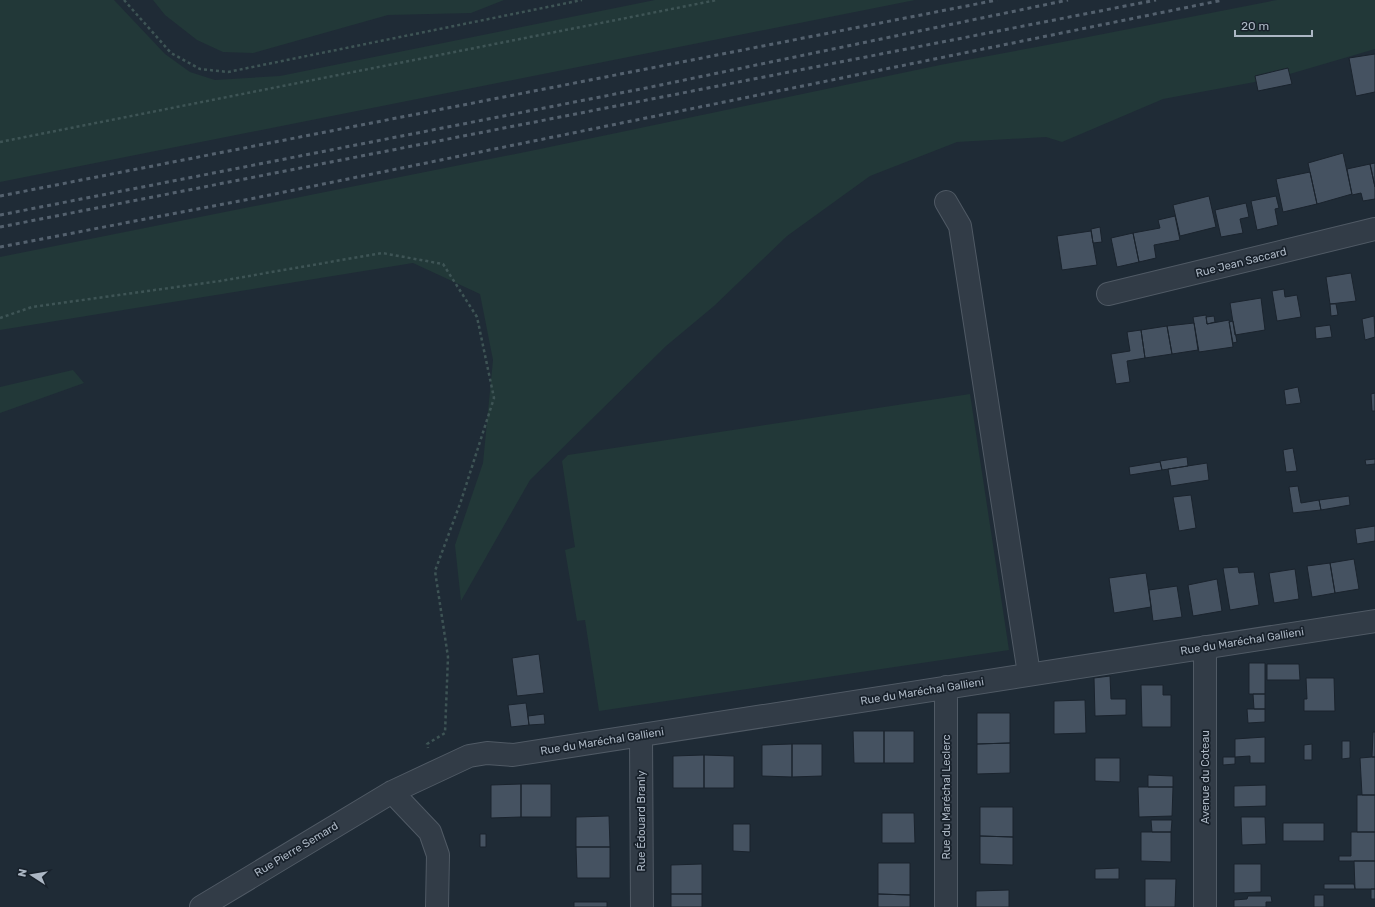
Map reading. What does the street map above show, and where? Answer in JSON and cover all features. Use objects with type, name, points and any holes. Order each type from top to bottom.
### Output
[{"type":"street","points":[[946,202],[960,226],[1029,674]]},
{"type":"street","name":"Rue Jean Saccard","points":[[1108,294],[1375,229]]},
{"type":"street","name":"Rue du Maréchal Gallieni","points":[[469,756],[487,753],[513,755],[1375,621]]},
{"type":"street","name":"Avenue du Coteau","points":[[1205,647],[1205,907]]},
{"type":"street","name":"Rue du Maréchal Leclerc","points":[[946,687],[946,907]]},
{"type":"street","name":"Rue Édouard Branly","points":[[641,734],[642,907]]},
{"type":"street","name":"Rue Pierre Semard","points":[[201,907],[392,792],[469,756]]},
{"type":"street","points":[[392,792],[430,832],[438,855],[437,907]]},
{"type":"path","points":[[124,0],[171,53],[200,69],[228,72],[582,0]]},
{"type":"path","points":[[0,142],[717,0]]},
{"type":"path","points":[[0,318],[32,307],[220,281],[382,253],[443,264],[477,317],[494,398],[462,502],[435,571],[448,657],[445,733]]},
{"type":"green space","points":[[0,0],[114,0],[165,54],[190,72],[215,80],[280,76],[655,0],[915,0],[0,182]]},
{"type":"green space","points":[[153,0],[504,0],[471,13],[388,15],[253,53],[223,52],[197,40],[165,15]]},
{"type":"green space","points":[[1277,0],[1375,0],[1375,49],[1276,78],[1163,99],[1062,142],[1046,137],[957,142],[870,176],[787,236],[714,306],[666,346],[530,480],[461,601],[455,545],[483,463],[493,360],[480,294],[413,263],[0,330],[0,257],[540,149],[940,65]]},
{"type":"green space","points":[[73,370],[84,383],[0,413],[0,387]]},
{"type":"green space","points":[[970,394],[1009,650],[599,711],[585,620],[577,621],[565,550],[575,547],[562,461],[568,455]]},
{"type":"building","points":[[1375,54],[1375,92],[1356,96],[1349,58]]},
{"type":"building","points":[[1288,68],[1292,84],[1258,91],[1255,76]]},
{"type":"building","points":[[1343,153],[1352,194],[1317,204],[1308,163]]},
{"type":"building","points":[[1375,163],[1375,187],[1370,164]]},
{"type":"building","points":[[1370,164],[1375,187],[1375,199],[1363,201],[1361,193],[1352,195],[1347,169]]},
{"type":"building","points":[[1310,172],[1317,204],[1283,212],[1276,179]]},
{"type":"building","points":[[1209,196],[1216,227],[1180,236],[1173,205]]},
{"type":"building","points":[[1276,196],[1279,208],[1275,209],[1278,225],[1257,230],[1251,201]]},
{"type":"building","points":[[1246,203],[1249,217],[1240,219],[1243,233],[1221,237],[1215,210]]},
{"type":"building","points":[[1175,216],[1180,240],[1154,245],[1156,258],[1139,262],[1133,233],[1160,228],[1158,220]]},
{"type":"building","points":[[1100,227],[1102,242],[1093,243],[1091,229]]},
{"type":"building","points":[[1091,231],[1097,265],[1062,270],[1057,236]]},
{"type":"building","points":[[1133,233],[1139,262],[1117,267],[1111,238]]},
{"type":"building","points":[[1351,273],[1356,301],[1330,304],[1326,277]]},
{"type":"building","points":[[1284,289],[1285,297],[1297,295],[1301,317],[1277,321],[1272,291]]},
{"type":"building","points":[[1261,298],[1265,330],[1235,335],[1230,303]]},
{"type":"building","points":[[1330,304],[1336,304],[1338,315],[1331,316]]},
{"type":"building","points":[[1206,315],[1207,324],[1229,320],[1233,347],[1199,352],[1193,317]]},
{"type":"building","points":[[1214,316],[1215,322],[1207,324],[1206,317]]},
{"type":"building","points":[[1374,316],[1375,337],[1365,340],[1362,319]]},
{"type":"building","points":[[1233,321],[1237,342],[1233,343],[1229,322]]},
{"type":"building","points":[[1194,323],[1198,350],[1172,354],[1167,326]]},
{"type":"building","points":[[1330,325],[1332,337],[1316,339],[1315,327]]},
{"type":"building","points":[[1167,326],[1172,354],[1145,358],[1141,330]]},
{"type":"building","points":[[1141,330],[1145,358],[1127,361],[1130,382],[1116,384],[1111,354],[1130,351],[1127,332]]},
{"type":"building","points":[[1298,387],[1301,403],[1286,405],[1284,390]]},
{"type":"building","points":[[1375,393],[1375,411],[1372,411],[1371,394]]},
{"type":"building","points":[[1293,448],[1297,471],[1286,472],[1283,450]]},
{"type":"building","points":[[1187,457],[1188,466],[1162,470],[1160,461]]},
{"type":"building","points":[[1375,459],[1375,464],[1366,465],[1365,460]]},
{"type":"building","points":[[1160,462],[1162,470],[1130,475],[1129,467]]},
{"type":"building","points":[[1207,463],[1209,480],[1171,486],[1168,469]]},
{"type":"building","points":[[1298,486],[1301,503],[1319,500],[1321,510],[1293,513],[1289,487]]},
{"type":"building","points":[[1191,495],[1196,528],[1179,531],[1173,497]]},
{"type":"building","points":[[1349,496],[1350,505],[1321,510],[1319,500]]},
{"type":"building","points":[[1375,526],[1375,541],[1357,544],[1355,529]]},
{"type":"building","points":[[1354,559],[1359,589],[1335,593],[1330,563]]},
{"type":"building","points":[[1330,563],[1335,593],[1312,597],[1307,566]]},
{"type":"building","points":[[1238,567],[1239,573],[1254,572],[1259,605],[1230,610],[1223,568]]},
{"type":"building","points":[[1295,569],[1299,599],[1274,603],[1269,573]]},
{"type":"building","points":[[1146,573],[1151,607],[1114,613],[1109,578]]},
{"type":"building","points":[[1217,579],[1222,611],[1193,616],[1188,585]]},
{"type":"building","points":[[1177,586],[1182,617],[1153,621],[1149,590]]},
{"type":"building","points":[[539,654],[544,693],[517,696],[512,658]]},
{"type":"building","points":[[1249,663],[1265,663],[1265,694],[1249,694]]},
{"type":"building","points":[[1267,664],[1299,664],[1300,680],[1267,680]]},
{"type":"building","points":[[1110,676],[1111,699],[1126,699],[1126,715],[1095,716],[1094,678]]},
{"type":"building","points":[[1306,678],[1334,678],[1335,711],[1304,711],[1304,699],[1307,699]]},
{"type":"building","points":[[1141,685],[1163,685],[1163,695],[1171,695],[1171,727],[1142,727]]},
{"type":"building","points":[[1253,694],[1265,694],[1265,709],[1254,709]]},
{"type":"building","points":[[1085,700],[1086,733],[1054,734],[1054,701]]},
{"type":"building","points":[[526,703],[529,725],[511,727],[508,705]]},
{"type":"building","points":[[1247,709],[1265,709],[1265,722],[1248,723]]},
{"type":"building","points":[[977,713],[1010,713],[1010,743],[977,744]]},
{"type":"building","points":[[544,714],[545,724],[529,725],[528,716]]},
{"type":"building","points":[[853,731],[884,731],[884,763],[854,763]]},
{"type":"building","points":[[884,731],[914,731],[914,763],[884,763]]},
{"type":"building","points":[[1373,732],[1375,732],[1375,757],[1372,757]]},
{"type":"building","points":[[1265,737],[1265,763],[1250,763],[1250,756],[1235,757],[1235,739]]},
{"type":"building","points":[[1342,741],[1350,741],[1350,758],[1342,759]]},
{"type":"building","points":[[1010,743],[1010,773],[977,774],[977,744]]},
{"type":"building","points":[[792,744],[792,777],[762,776],[762,745]]},
{"type":"building","points":[[792,744],[822,744],[822,776],[792,777]]},
{"type":"building","points":[[1312,744],[1312,760],[1304,760],[1304,745]]},
{"type":"building","points":[[704,755],[734,756],[734,788],[704,788]]},
{"type":"building","points":[[704,755],[704,788],[673,788],[673,756]]},
{"type":"building","points":[[1223,757],[1235,757],[1235,764],[1223,765]]},
{"type":"building","points":[[1375,757],[1375,795],[1362,795],[1360,758]]},
{"type":"building","points":[[1095,758],[1120,758],[1120,782],[1095,781]]},
{"type":"building","points":[[1148,775],[1173,776],[1173,787],[1148,787]]},
{"type":"building","points":[[521,784],[521,817],[491,818],[491,785]]},
{"type":"building","points":[[521,784],[551,784],[551,817],[521,817]]},
{"type":"building","points":[[1266,785],[1266,806],[1234,807],[1234,786]]},
{"type":"building","points":[[1138,787],[1173,787],[1172,816],[1139,817]]},
{"type":"building","points":[[1357,795],[1375,795],[1375,832],[1357,832]]},
{"type":"building","points":[[980,807],[1013,807],[1013,837],[980,836]]},
{"type":"building","points":[[882,813],[914,813],[915,843],[882,843]]},
{"type":"building","points":[[609,816],[610,847],[576,847],[576,817]]},
{"type":"building","points":[[1241,817],[1265,817],[1266,844],[1242,845]]},
{"type":"building","points":[[1151,820],[1172,820],[1171,832],[1152,832]]},
{"type":"building","points":[[1283,823],[1324,823],[1324,841],[1283,841]]},
{"type":"building","points":[[733,824],[750,824],[750,852],[733,851]]},
{"type":"building","points":[[1141,832],[1171,832],[1171,862],[1141,861]]},
{"type":"building","points":[[1351,832],[1375,832],[1375,861],[1339,861],[1339,856],[1351,856]]},
{"type":"building","points":[[480,834],[486,834],[486,847],[480,847]]},
{"type":"building","points":[[980,836],[1013,837],[1013,865],[980,864]]},
{"type":"building","points":[[576,847],[610,847],[610,878],[577,878]]},
{"type":"building","points":[[1354,861],[1375,861],[1375,889],[1355,889]]},
{"type":"building","points":[[878,863],[910,863],[910,895],[878,894]]},
{"type":"building","points":[[702,864],[702,894],[671,894],[671,865]]},
{"type":"building","points":[[1234,864],[1261,864],[1261,892],[1234,893]]},
{"type":"building","points":[[1119,868],[1119,879],[1095,879],[1095,869]]},
{"type":"building","points":[[1145,879],[1176,879],[1175,907],[1145,907]]},
{"type":"building","points":[[1324,884],[1354,884],[1355,889],[1324,889]]},
{"type":"building","points":[[1371,889],[1375,889],[1375,899],[1371,899]]},
{"type":"building","points":[[1009,890],[1009,907],[976,907],[976,891]]},
{"type":"building","points":[[671,894],[702,894],[702,907],[671,907]]},
{"type":"building","points":[[878,894],[910,895],[910,907],[878,907]]},
{"type":"building","points":[[1314,895],[1324,895],[1324,907],[1314,907]]},
{"type":"building","points":[[1248,896],[1271,896],[1272,902],[1266,902],[1266,907],[1234,907],[1234,900],[1247,899]]},
{"type":"building","points":[[574,902],[607,902],[607,907],[574,907]]},
{"type":"railway","points":[[0,196],[997,0]]},
{"type":"railway","points":[[0,215],[651,87],[1068,0]]},
{"type":"railway","points":[[0,227],[1156,0]]},
{"type":"railway","points":[[0,247],[255,198],[1223,0]]}]
